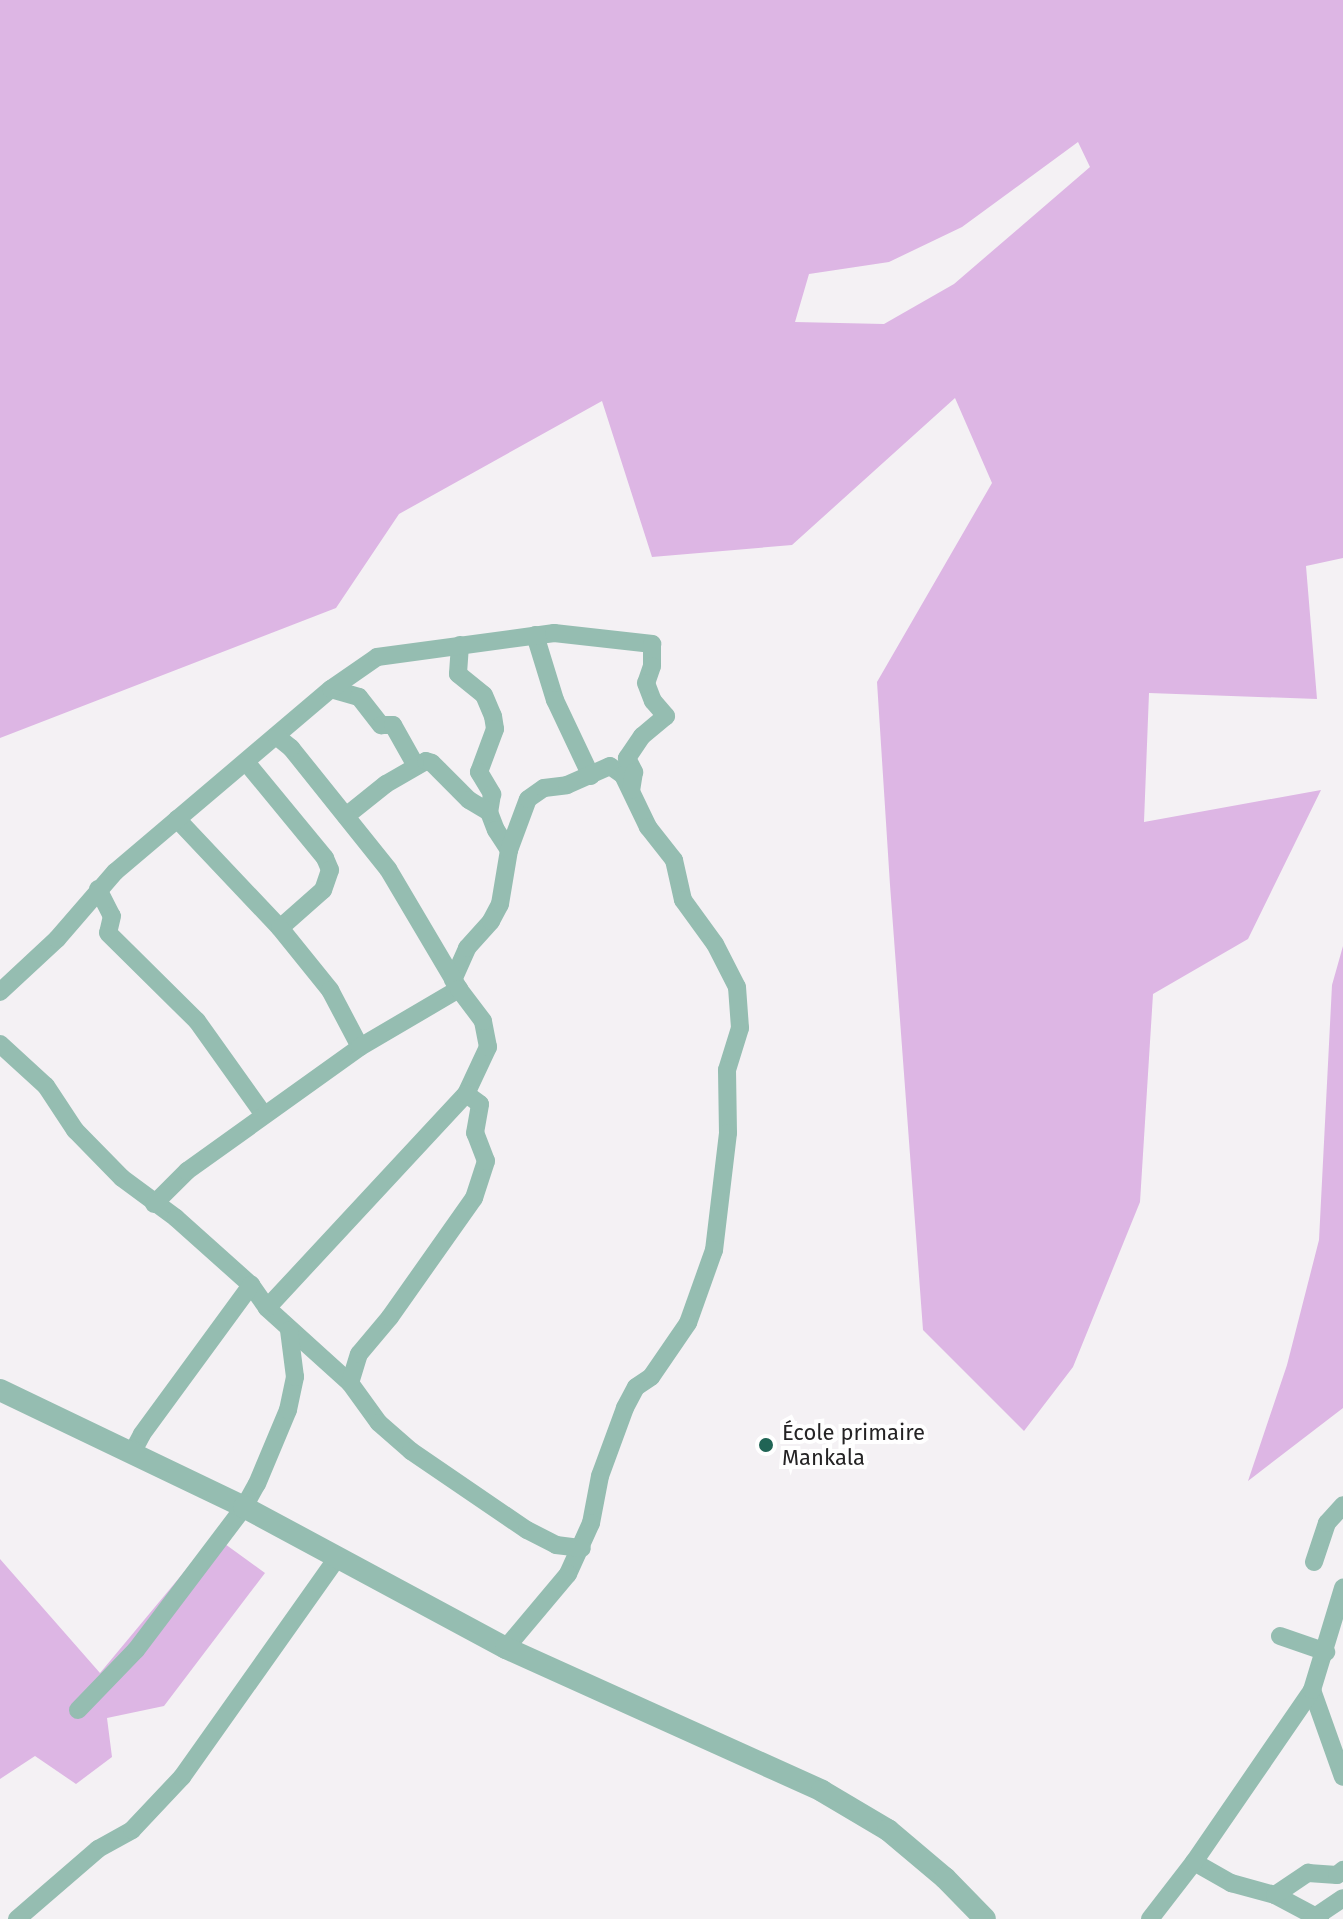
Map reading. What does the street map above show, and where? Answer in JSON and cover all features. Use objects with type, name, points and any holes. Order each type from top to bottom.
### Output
[{"type":"street","points":[[0,992],[57,939],[98,889],[331,689],[377,657],[554,633],[652,644],[652,666],[646,683],[653,701],[666,716],[642,736],[627,758],[634,772],[632,800]]},
{"type":"street","points":[[535,635],[555,700],[591,776]]},
{"type":"street","points":[[460,645],[458,674],[484,695],[493,716],[495,729],[479,772],[492,794],[489,812]]},
{"type":"street","points":[[331,689],[359,697],[381,725],[393,725],[416,766]]},
{"type":"street","points":[[267,1308],[466,1094],[488,1047],[483,1021],[456,984],[388,869],[291,748],[276,736]]},
{"type":"street","points":[[346,816],[386,784],[426,761],[432,763],[469,800],[489,812],[509,850]]},
{"type":"street","points":[[246,762],[325,858],[330,870],[323,890],[280,928]]},
{"type":"street","points":[[154,1204],[187,1171],[360,1047],[456,984],[467,948],[491,921],[500,904],[509,850],[518,829],[517,821],[533,794],[591,776],[610,766],[623,775],[632,800],[674,860],[683,900],[715,944],[737,987],[740,1028],[727,1070],[728,1133],[714,1250],[688,1323],[651,1377],[636,1387],[625,1408],[600,1476],[591,1523],[582,1548],[568,1574],[506,1648]]},
{"type":"street","points":[[177,819],[280,928],[330,990],[360,1047]]},
{"type":"street","points":[[98,889],[112,916],[108,933],[197,1021],[264,1115]]},
{"type":"street","points":[[0,1044],[46,1086],[75,1130],[154,1204],[176,1218],[251,1285],[267,1308],[350,1383],[379,1423],[411,1451],[527,1530],[556,1545],[582,1548]]},
{"type":"street","points":[[350,1383],[359,1354],[474,1198],[486,1161],[475,1133],[480,1104],[466,1094]]},
{"type":"street","points":[[132,1453],[142,1434],[251,1285]]},
{"type":"street","points":[[78,1710],[136,1650],[244,1507],[288,1410],[295,1377],[289,1330]]},
{"type":"street","points":[[0,1390],[244,1507],[506,1648],[822,1791],[888,1830],[945,1878],[985,1919]]},
{"type":"street","points":[[1314,1562],[1327,1523],[1343,1505]]},
{"type":"street","points":[[17,1919],[98,1849],[132,1830],[182,1777],[337,1558]]},
{"type":"street","points":[[1150,1919],[1194,1862],[1312,1690],[1338,1620],[1343,1588]]},
{"type":"street","points":[[1280,1636],[1326,1652]]},
{"type":"street","points":[[1312,1690],[1343,1777]]},
{"type":"street","points":[[1194,1862],[1231,1883],[1275,1895],[1316,1918],[1343,1898]]},
{"type":"street","points":[[1275,1895],[1308,1873],[1337,1875],[1343,1870]]},
{"type":"shaded area","points":[[0,0],[1343,0],[1343,558],[1306,566],[1317,699],[1149,693],[1144,822],[1321,790],[1248,939],[1153,994],[1140,1202],[1073,1367],[1024,1431],[923,1330],[890,885],[877,682],[992,483],[955,398],[792,545],[652,557],[602,401],[399,514],[336,608],[0,738]],"holes":[[[1078,142],[1090,167],[954,284],[884,324],[795,322],[809,274],[889,262],[962,227]]]},
{"type":"shaded area","points":[[1343,946],[1343,1408],[1248,1481],[1287,1365],[1319,1240],[1332,985]]},
{"type":"shaded area","points":[[214,1536],[265,1573],[164,1706],[107,1718],[112,1757],[76,1784],[35,1756],[0,1779],[0,1559],[100,1673]]},
{"type":"place","name":"École primaire Mankala","points":[[766,1445]]}]
